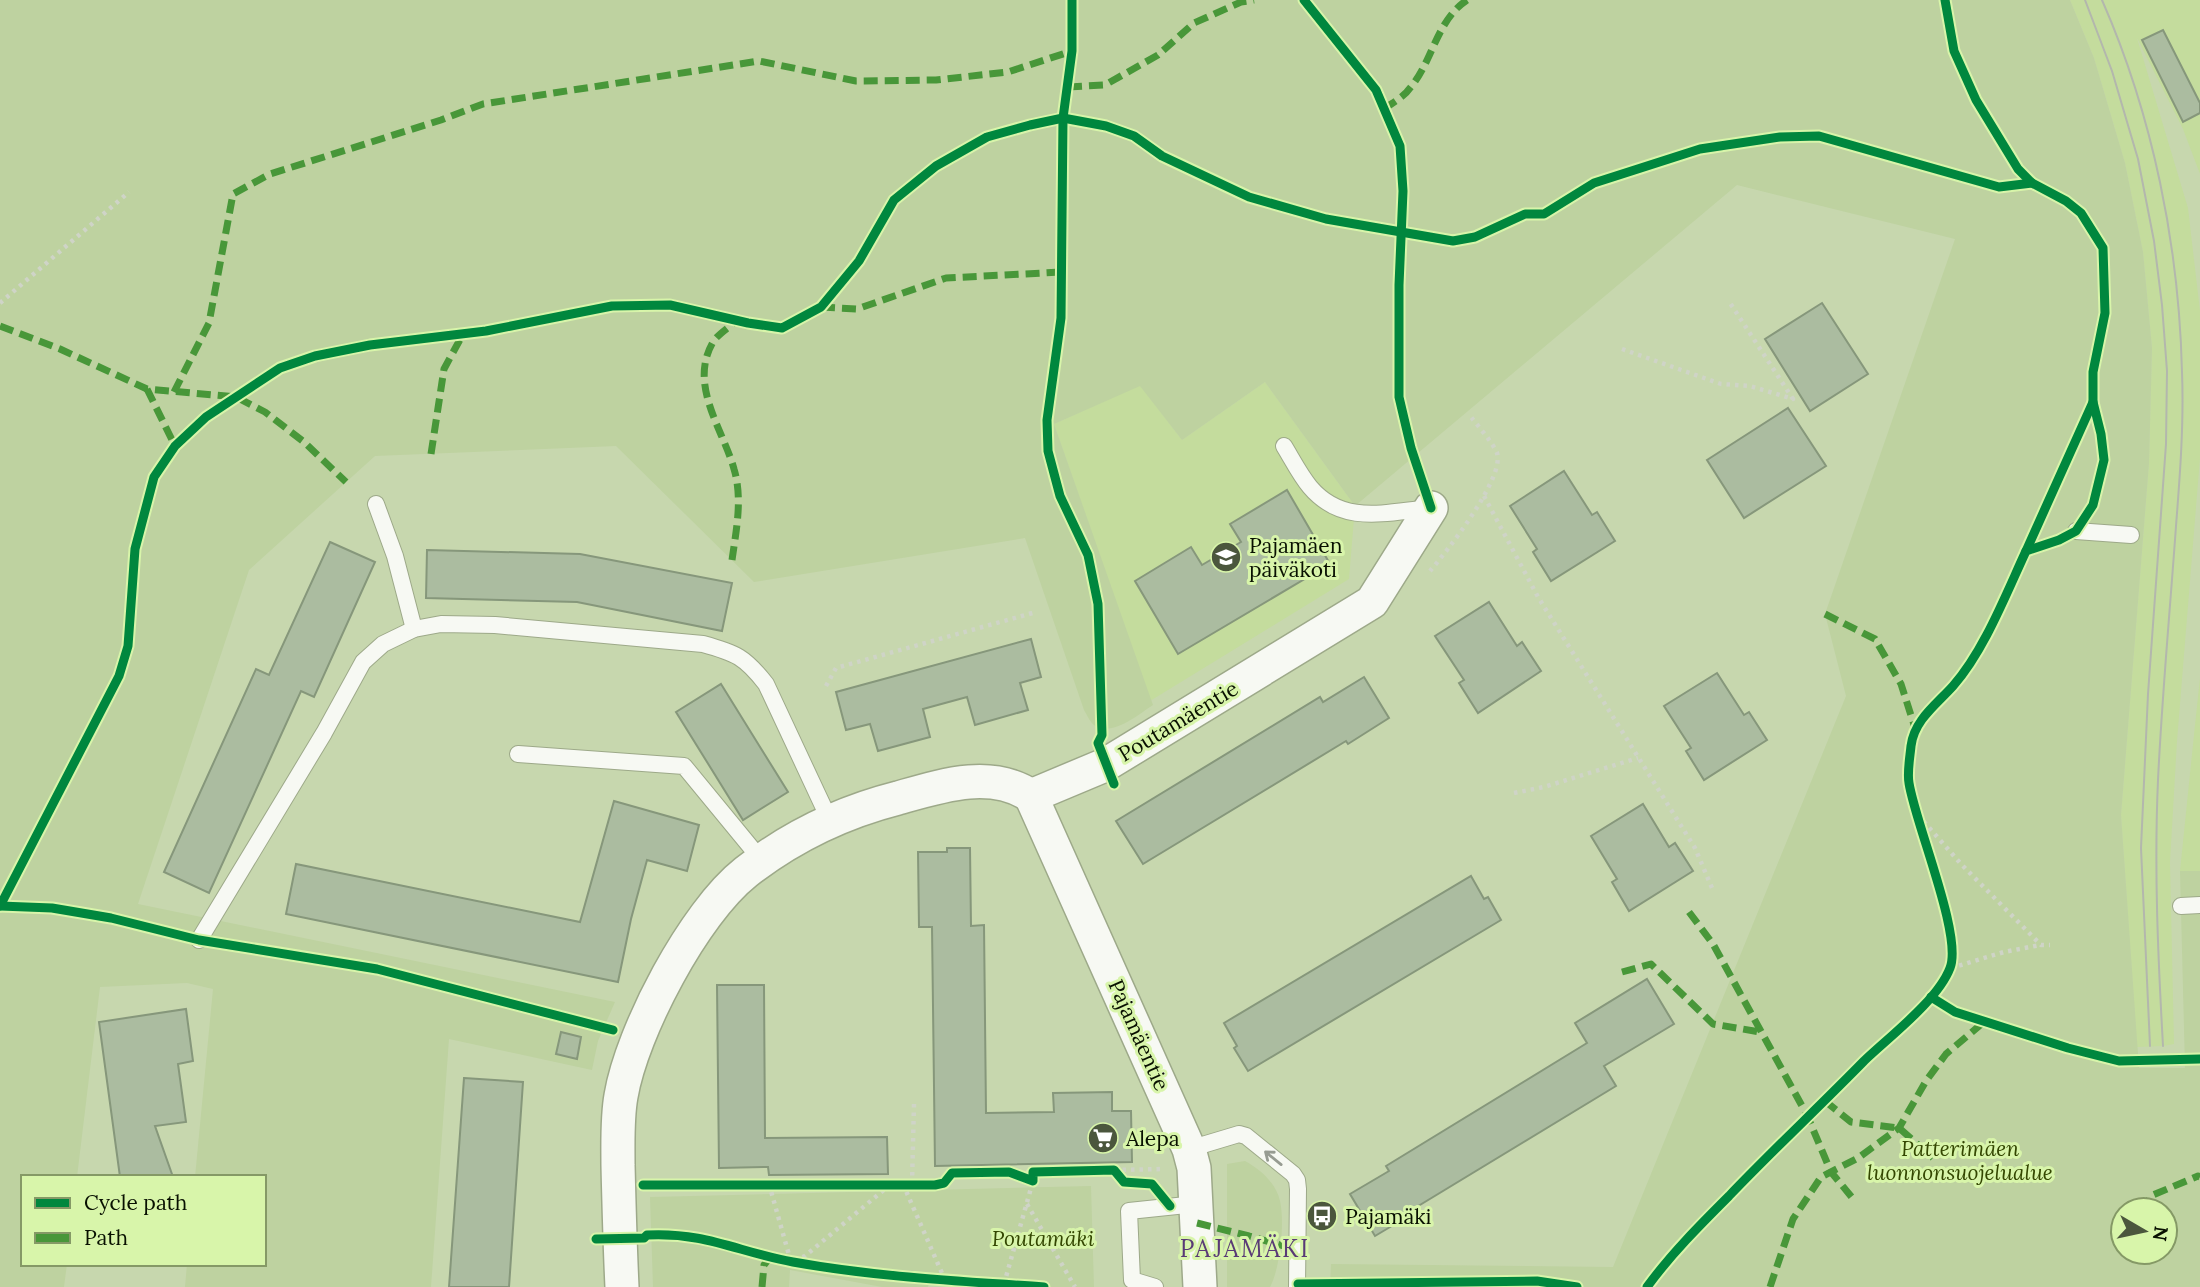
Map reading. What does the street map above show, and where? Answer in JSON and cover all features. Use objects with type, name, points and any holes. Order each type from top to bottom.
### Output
[{"type":"street","name":"Poutamäentie","points":[[1031,796],[1105,765],[1372,602],[1431,508]]},
{"type":"street","points":[[622,1287],[618,1138],[621,1096],[628,1068],[661,986],[705,918],[731,886],[747,871],[788,843],[830,821],[897,798],[937,787],[973,782],[999,782],[1031,796]]},
{"type":"street","name":"Pajamäentie","points":[[1031,796],[1176,1159],[1194,1168],[1199,1287]]},
{"type":"lane","points":[[1284,446],[1308,485],[1332,506],[1363,514],[1431,508]]},
{"type":"lane","points":[[376,504],[395,556],[414,629]]},
{"type":"lane","points":[[2076,531],[2132,535]]},
{"type":"lane","points":[[199,940],[324,733],[363,662],[383,644],[414,629],[441,624],[495,625],[703,644],[732,652],[751,665],[766,684],[830,821]]},
{"type":"lane","points":[[518,754],[684,766],[763,862]]},
{"type":"lane","points":[[2181,906],[2200,905]]},
{"type":"lane","points":[[1176,1159],[1239,1134],[1246,1136],[1293,1174],[1298,1189],[1297,1287]]},
{"type":"lane","points":[[1155,1287],[1132,1280],[1129,1211],[1196,1204]]},
{"type":"path","points":[[0,303],[129,192]]},
{"type":"path","points":[[1622,349],[1721,384],[1750,386],[1793,399],[1730,303]]},
{"type":"path","points":[[1483,495],[1538,597],[1695,848],[1712,888]]},
{"type":"path","points":[[826,686],[836,668],[1036,612]]},
{"type":"path","points":[[1514,793],[1544,787],[1638,758]]},
{"type":"path","points":[[1914,802],[1924,837]]},
{"type":"path","points":[[1918,814],[1961,864],[2041,945]]},
{"type":"path","points":[[1944,978],[1951,963],[2050,945]]},
{"type":"path","points":[[914,1104],[908,1184],[945,1280]]},
{"type":"path","points":[[1101,1170],[1176,1159]]},
{"type":"path","points":[[1114,1170],[1124,1182]]},
{"type":"path","points":[[998,1173],[1009,1172],[1033,1177],[1047,1172]]},
{"type":"path","points":[[1004,1284],[1033,1177]]},
{"type":"path","points":[[878,1183],[923,1184]]},
{"type":"path","points":[[791,1262],[805,1256],[892,1183]]},
{"type":"path","points":[[755,1184],[782,1184]]},
{"type":"path","points":[[768,1184],[791,1262]]},
{"type":"path","points":[[1027,1204],[1075,1287]]},
{"type":"path","points":[[781,1259],[816,1265]]},
{"type":"path","points":[[934,1279],[957,1281]]},
{"type":"path","points":[[992,1283],[1017,1285]]},
{"type":"shaded area","points":[[2070,0],[2200,0],[2200,174],[2183,129],[2137,38],[2188,208],[2200,311],[2200,458],[2170,862],[2174,1044],[2163,1046],[2137,1047],[2121,815],[2149,463],[2152,348],[2143,252],[2125,163],[2094,58]]},
{"type":"shaded area","name":"Pajamäen päiväkoti","points":[[1265,382],[1355,506],[1349,579],[1150,701],[1054,424],[1140,385],[1182,440]]},
{"type":"shaded area","points":[[2200,678],[2200,871],[2180,871],[2195,725]]},
{"type":"green space","name":"Patterimäen luonnonsuojelualue","points":[[0,0],[2070,0],[2094,58],[2125,163],[2143,252],[2152,348],[2149,463],[2121,815],[2139,1068],[2185,1068],[2180,871],[2200,871],[2200,1287],[1330,1287],[1331,1264],[1613,1267],[1846,696],[1825,614],[1955,239],[1737,185],[1355,506],[1265,382],[1182,440],[1140,386],[1054,424],[1153,705],[1133,719],[1108,729],[1094,725],[1084,710],[1025,538],[754,582],[616,446],[375,456],[249,570],[138,904],[615,1002],[598,1041],[592,1070],[449,1039],[431,1287],[185,1287],[187,1266],[266,1266],[266,1175],[195,1175],[213,989],[187,983],[100,987],[77,1175],[21,1175],[21,1266],[67,1266],[64,1287],[0,1287]]},
{"type":"green space","points":[[1245,1161],[1267,1177],[1280,1201],[1281,1245],[1270,1287],[1227,1287],[1227,1164]]},
{"type":"green space","name":"Poutamäki","points":[[1091,1186],[1094,1287],[953,1287],[929,1283],[928,1287],[882,1287],[790,1270],[789,1287],[653,1287],[650,1197]]},
{"type":"building","points":[[2163,30],[2200,103],[2200,113],[2183,122],[2142,40]]},
{"type":"building","points":[[1822,303],[1868,374],[1810,411],[1765,339]]},
{"type":"building","points":[[1788,408],[1826,466],[1744,518],[1707,460]]},
{"type":"building","points":[[1564,471],[1592,515],[1597,512],[1615,541],[1551,581],[1533,552],[1537,549],[1510,506]]},
{"type":"building","points":[[1287,490],[1330,564],[1178,654],[1135,581],[1191,547],[1202,565],[1241,542],[1230,524]]},
{"type":"building","points":[[330,542],[375,562],[314,697],[301,691],[209,893],[164,872],[256,669],[269,675]]},
{"type":"building","points":[[427,550],[580,554],[732,583],[722,631],[577,602],[426,598]]},
{"type":"building","points":[[1489,602],[1517,646],[1522,642],[1541,671],[1478,713],[1459,683],[1464,680],[1435,636]]},
{"type":"building","points":[[1031,639],[1041,677],[1020,683],[1028,710],[975,725],[967,697],[923,709],[930,737],[878,751],[870,724],[846,730],[836,692]]},
{"type":"building","points":[[1717,673],[1744,715],[1749,712],[1767,740],[1704,780],[1686,751],[1691,748],[1664,706]]},
{"type":"building","points":[[1364,677],[1389,718],[1348,744],[1346,741],[1143,864],[1116,821],[1320,697],[1323,702]]},
{"type":"building","points":[[721,684],[788,792],[743,820],[676,712]]},
{"type":"building","points":[[614,801],[699,825],[687,871],[647,860],[618,982],[286,914],[296,864],[580,922]]},
{"type":"building","points":[[1643,804],[1669,847],[1675,843],[1693,871],[1629,911],[1612,882],[1617,879],[1591,836]]},
{"type":"building","points":[[947,848],[970,848],[971,926],[984,925],[986,1113],[1054,1112],[1053,1093],[1112,1092],[1112,1111],[1131,1111],[1132,1162],[935,1166],[932,927],[919,927],[918,852],[947,852]]},
{"type":"building","points":[[1471,876],[1484,899],[1488,897],[1501,920],[1248,1071],[1234,1048],[1237,1046],[1224,1023]]},
{"type":"building","points":[[1647,979],[1674,1024],[1604,1066],[1616,1086],[1415,1208],[1417,1211],[1375,1236],[1350,1194],[1389,1171],[1386,1166],[1587,1043],[1575,1023]]},
{"type":"building","points":[[717,985],[764,985],[765,1138],[887,1137],[888,1174],[769,1175],[768,1167],[719,1168]]},
{"type":"building","points":[[186,1009],[193,1061],[178,1064],[186,1122],[155,1126],[172,1175],[120,1175],[99,1022]]},
{"type":"building","points":[[561,1032],[581,1037],[577,1059],[556,1054]]},
{"type":"building","points":[[464,1078],[523,1082],[509,1287],[449,1287]]},
{"type":"tram line","points":[[2085,0],[2112,71],[2138,159],[2154,241],[2167,371],[2166,444],[2148,694],[2141,848],[2150,1046]]},
{"type":"tram line","points":[[2102,0],[2136,89],[2149,135],[2169,230],[2180,325],[2181,449],[2162,716],[2156,847],[2163,1046]]},
{"type":"marked path","points":[[1068,87],[1105,85],[1158,55],[1194,23],[1241,2],[1254,0]]},
{"type":"marked path","points":[[1384,109],[1410,88],[1448,19],[1467,0]]},
{"type":"marked path","points":[[174,392],[209,323],[233,194],[270,174],[483,104],[759,61],[856,81],[936,80],[1008,72],[1072,51]]},
{"type":"marked path","points":[[821,307],[857,309],[946,278],[1062,272]]},
{"type":"marked path","points":[[732,560],[738,515],[737,480],[710,407],[704,374],[706,358],[713,342],[737,320]]},
{"type":"marked path","points":[[0,326],[60,349],[147,389],[236,397],[265,412],[304,442],[346,482]]},
{"type":"marked path","points":[[431,454],[444,369],[463,334]]},
{"type":"marked path","points":[[147,389],[175,446]]},
{"type":"marked path","points":[[1825,614],[1875,639],[1901,684],[1916,731]]},
{"type":"marked path","points":[[1689,912],[1713,944],[1807,1115],[1831,1172],[1855,1201]]},
{"type":"marked path","points":[[1622,972],[1651,964],[1713,1024],[1760,1032]]},
{"type":"marked path","points":[[1770,1287],[1793,1219],[1821,1177],[1858,1158],[1899,1128],[1926,1081],[1946,1054],[1985,1021]]},
{"type":"marked path","points":[[1825,1101],[1851,1122],[1899,1128],[1933,1158]]},
{"type":"marked path","points":[[2152,1196],[2200,1177]]},
{"type":"marked path","points":[[1197,1223],[1298,1250]]},
{"type":"marked path","points":[[762,1287],[764,1265],[771,1256]]},
{"type":"cycle path","points":[[1072,0],[1072,51],[1063,118],[1061,318],[1047,420],[1048,451],[1060,496],[1088,555],[1098,604],[1102,735],[1098,743],[1114,784]]},
{"type":"cycle path","points":[[1304,0],[1376,90],[1400,146],[1403,191],[1399,285],[1399,397],[1411,448],[1431,508]]},
{"type":"cycle path","points":[[1647,1287],[1697,1229],[1864,1061],[1924,1005],[1944,980],[1950,968],[1952,953],[1950,931],[1909,783],[1913,737],[1921,720],[1953,686],[1975,656],[1994,622],[2026,551],[2076,531],[2093,505],[2104,460],[2093,402],[2093,372],[2105,313],[2103,248],[2081,213],[2066,201],[2032,183],[2018,169],[1976,100],[1954,51],[1945,0]]},
{"type":"cycle path","points":[[0,906],[119,676],[128,646],[135,549],[154,477],[175,446],[206,417],[280,368],[315,356],[370,345],[486,331],[612,306],[670,305],[782,328],[821,307],[859,261],[894,200],[936,166],[987,137],[1063,118],[1106,126],[1134,136],[1162,156],[1249,197],[1326,219],[1453,241],[1475,237],[1525,214],[1544,214],[1594,183],[1700,149],[1780,137],[1819,136],[1999,187],[2032,183]]},
{"type":"cycle path","points":[[2026,551],[2093,402]]},
{"type":"cycle path","points":[[0,906],[52,908],[111,918],[199,940],[377,969],[613,1030]]},
{"type":"cycle path","points":[[1931,997],[1955,1012],[2068,1048],[2119,1061],[2200,1059]]},
{"type":"cycle path","points":[[643,1185],[935,1185],[944,1183],[952,1173],[1009,1172],[1033,1181],[1033,1172],[1114,1170],[1124,1182],[1152,1184],[1170,1206]]},
{"type":"cycle path","points":[[596,1239],[644,1238],[647,1235],[687,1237],[773,1258],[824,1267],[918,1278],[1044,1287]]},
{"type":"cycle path","points":[[1298,1284],[1537,1281],[1577,1287]]},
{"type":"place","name":"Pajamäen päiväkoti","points":[[1226,557]]},
{"type":"place","name":"Alepa","points":[[1103,1138]]},
{"type":"place","name":"Pajamäki","points":[[1322,1216]]},
{"type":"district","name":"PAJAMÄKI","points":[[1245,1248]]}]
